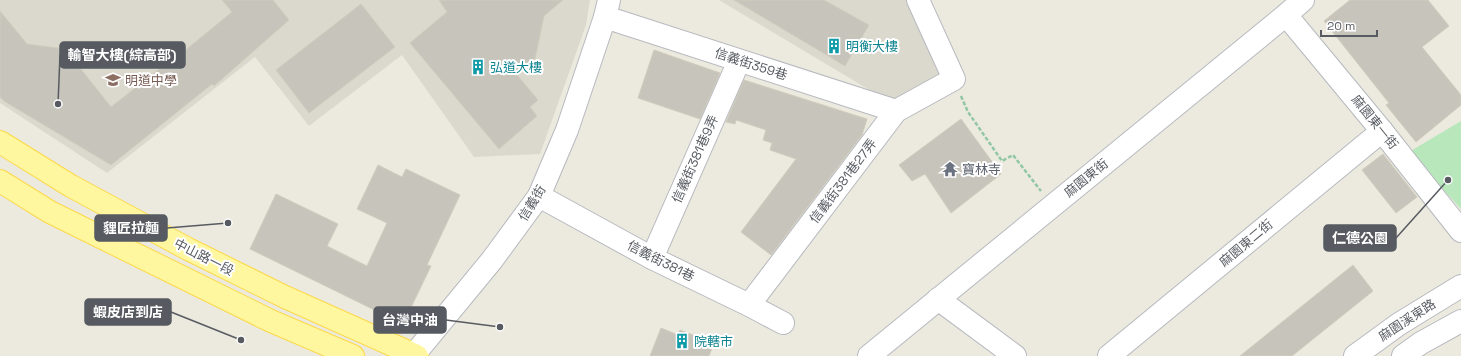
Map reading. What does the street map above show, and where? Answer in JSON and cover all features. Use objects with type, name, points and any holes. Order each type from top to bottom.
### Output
[{"type":"main road","name":"中山路一段","points":[[0,142],[71,186],[188,249],[285,297],[415,356]]},
{"type":"main road","points":[[0,181],[64,219],[271,321],[353,356]]},
{"type":"street","points":[[918,0],[954,79]]},
{"type":"street","name":"麻園東街","points":[[869,356],[1303,0]]},
{"type":"street","name":"信義街359巷","points":[[608,9],[739,61],[896,111]]},
{"type":"street","name":"信義街","points":[[415,356],[492,260],[539,196],[567,130],[608,9]]},
{"type":"street","name":"麻園東一街","points":[[1286,15],[1382,131],[1461,231]]},
{"type":"street","name":"信義街381巷9弄","points":[[652,258],[739,61]]},
{"type":"street","name":"信義街381巷27弄","points":[[749,305],[896,111],[954,79]]},
{"type":"street","name":"麻園東二街","points":[[1109,356],[1382,131]]},
{"type":"street","name":"信義街381巷","points":[[539,196],[652,258],[783,323]]},
{"type":"street","name":"麻園溪東路","points":[[1355,356],[1399,324],[1461,286]]},
{"type":"street","points":[[938,299],[1016,356]]},
{"type":"street","name":"麻園溪東路","points":[[1403,356],[1422,343],[1461,322]]},
{"type":"path","points":[[954,79],[968,112],[1002,161],[1013,155],[1052,206]]},
{"type":"shaded area","name":"明道中學","points":[[0,0],[590,0],[586,25],[540,154],[474,157],[402,55],[309,126],[255,57],[107,173],[0,103]]},
{"type":"shaded area","points":[[719,0],[909,0],[945,73],[893,104]]},
{"type":"green space","points":[[1461,121],[1461,209],[1409,152]]},
{"type":"building","points":[[222,0],[273,0],[289,20],[214,86],[212,84],[111,165],[4,101],[0,97],[0,11],[27,44],[65,49],[111,107],[181,52],[182,53],[232,12]]},
{"type":"building","name":"弘道大樓","points":[[439,0],[563,0],[544,16],[535,59],[518,76],[538,100],[530,107],[537,116],[499,149],[410,43],[447,12]]},
{"type":"building","name":"明衡大樓","points":[[734,0],[824,0],[869,25],[845,66]]},
{"type":"building","points":[[1350,0],[1428,0],[1449,26],[1422,47],[1461,95],[1461,105],[1416,142],[1386,105],[1389,103],[1324,21]]},
{"type":"building","points":[[361,4],[395,47],[309,113],[276,70]]},
{"type":"building","points":[[654,50],[720,73],[700,119],[638,98]]},
{"type":"building","points":[[744,80],[867,119],[862,135],[771,255],[741,232],[796,159],[770,150],[772,143],[763,140],[766,130],[736,120],[735,124],[726,122]]},
{"type":"building","name":"寶林寺","points":[[961,119],[1001,174],[951,213],[925,174],[912,181],[899,165]]},
{"type":"building","points":[[1383,154],[1417,197],[1396,213],[1362,170]]},
{"type":"building","points":[[378,165],[402,177],[406,169],[460,195],[427,265],[431,266],[403,324],[250,249],[276,194],[338,224],[327,246],[367,266],[387,223],[357,209]]},
{"type":"building","points":[[1353,265],[1373,291],[1292,356],[1240,356]]},
{"type":"building","name":"院轄市","points":[[661,328],[678,335],[680,330],[714,343],[709,356],[650,356]]},
{"type":"place","name":"明衡大樓","points":[[834,46]]},
{"type":"place","name":"弘道大樓","points":[[478,67]]},
{"type":"place","name":"明道中學","points":[[113,80]]},
{"type":"place","name":"輸智大樓(綜高部)","points":[[58,104]]},
{"type":"place","name":"寶林寺","points":[[950,169]]},
{"type":"place","name":"仁德公園","points":[[1448,180]]},
{"type":"place","name":"貍匠拉麵","points":[[228,223]]},
{"type":"place","name":"台灣中油","points":[[500,327]]},
{"type":"place","name":"蝦皮店到店","points":[[241,340]]},
{"type":"place","name":"院轄市","points":[[682,341]]}]
